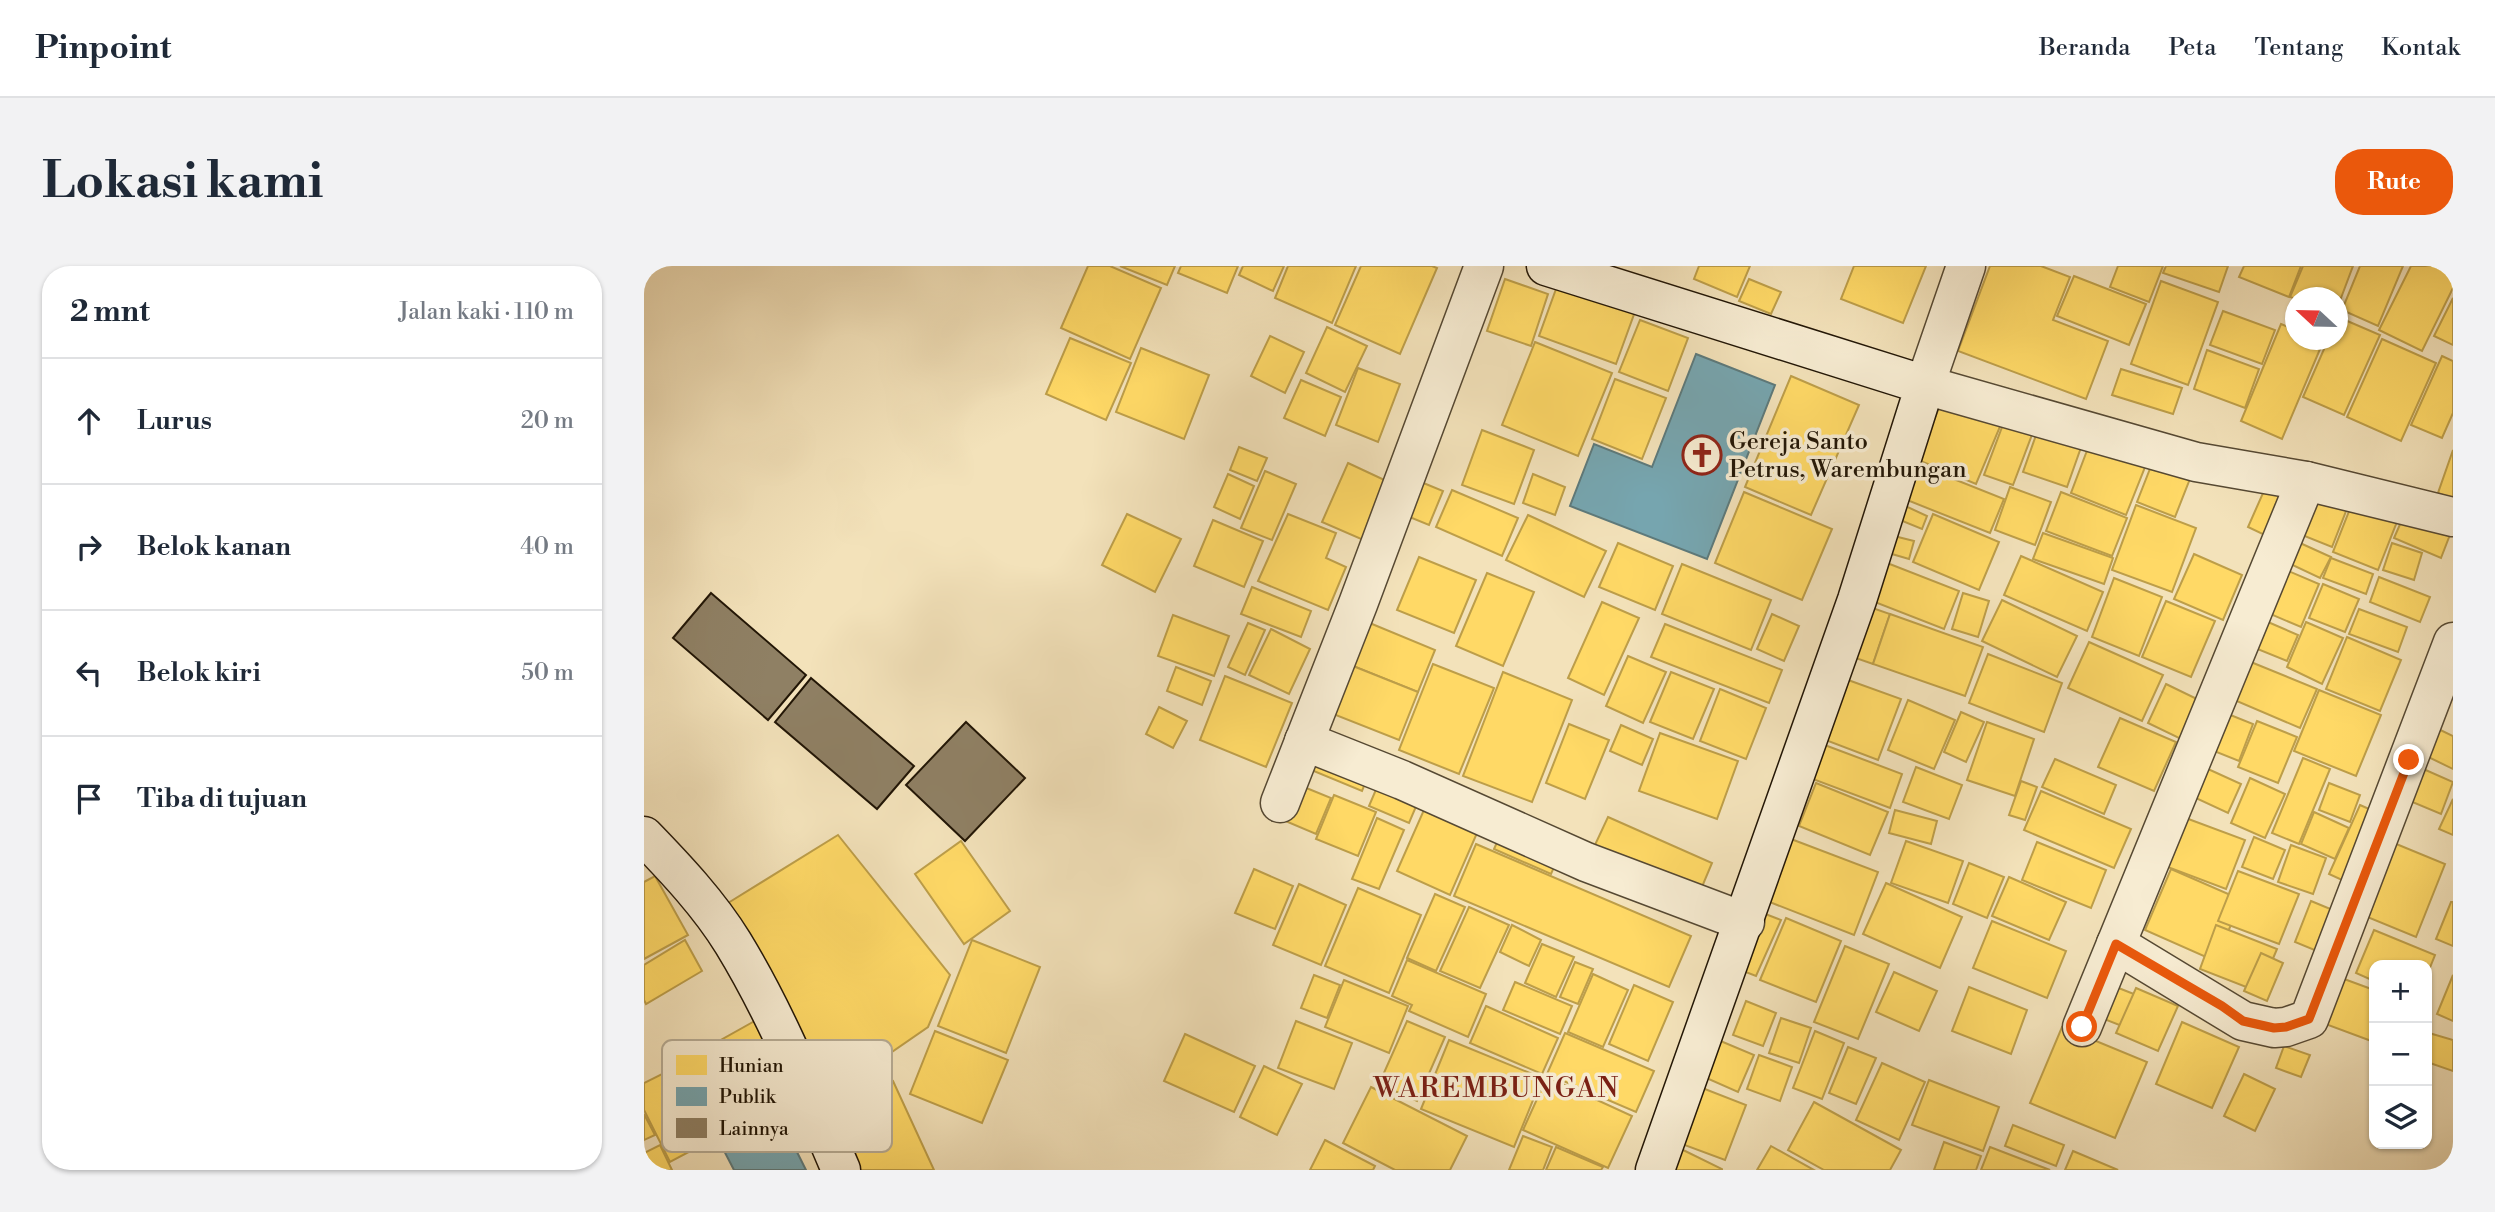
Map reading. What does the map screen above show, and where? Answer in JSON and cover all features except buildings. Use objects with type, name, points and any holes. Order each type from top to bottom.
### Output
[{"type":"street","points":[[1280,803],[1358,604],[1484,266]]},
{"type":"street","points":[[1546,266],[1925,384],[2196,462],[2306,481],[2453,517]]},
{"type":"street","points":[[1655,1170],[1857,600],[1925,384],[1966,266]]},
{"type":"street","points":[[2082,1027],[2306,481]]},
{"type":"street","points":[[2116,944],[2243,1021],[2274,1028],[2309,1019],[2453,642]]},
{"type":"street","points":[[1304,741],[1402,780],[1586,862],[1745,922]]},
{"type":"street","points":[[644,836],[683,876],[732,942],[784,1040]]},
{"type":"street","points":[[833,1152],[841,1170]]},
{"type":"place","name":"Gereja Santo Petrus, Warembungan","points":[[1702,455]]},
{"type":"district","name":"WAREMBUNGAN","points":[[1497,1087]]},
{"type":"route","points":[[2082,1027],[2116,944],[2243,1021],[2274,1028],[2309,1019],[2409,760]]}]
